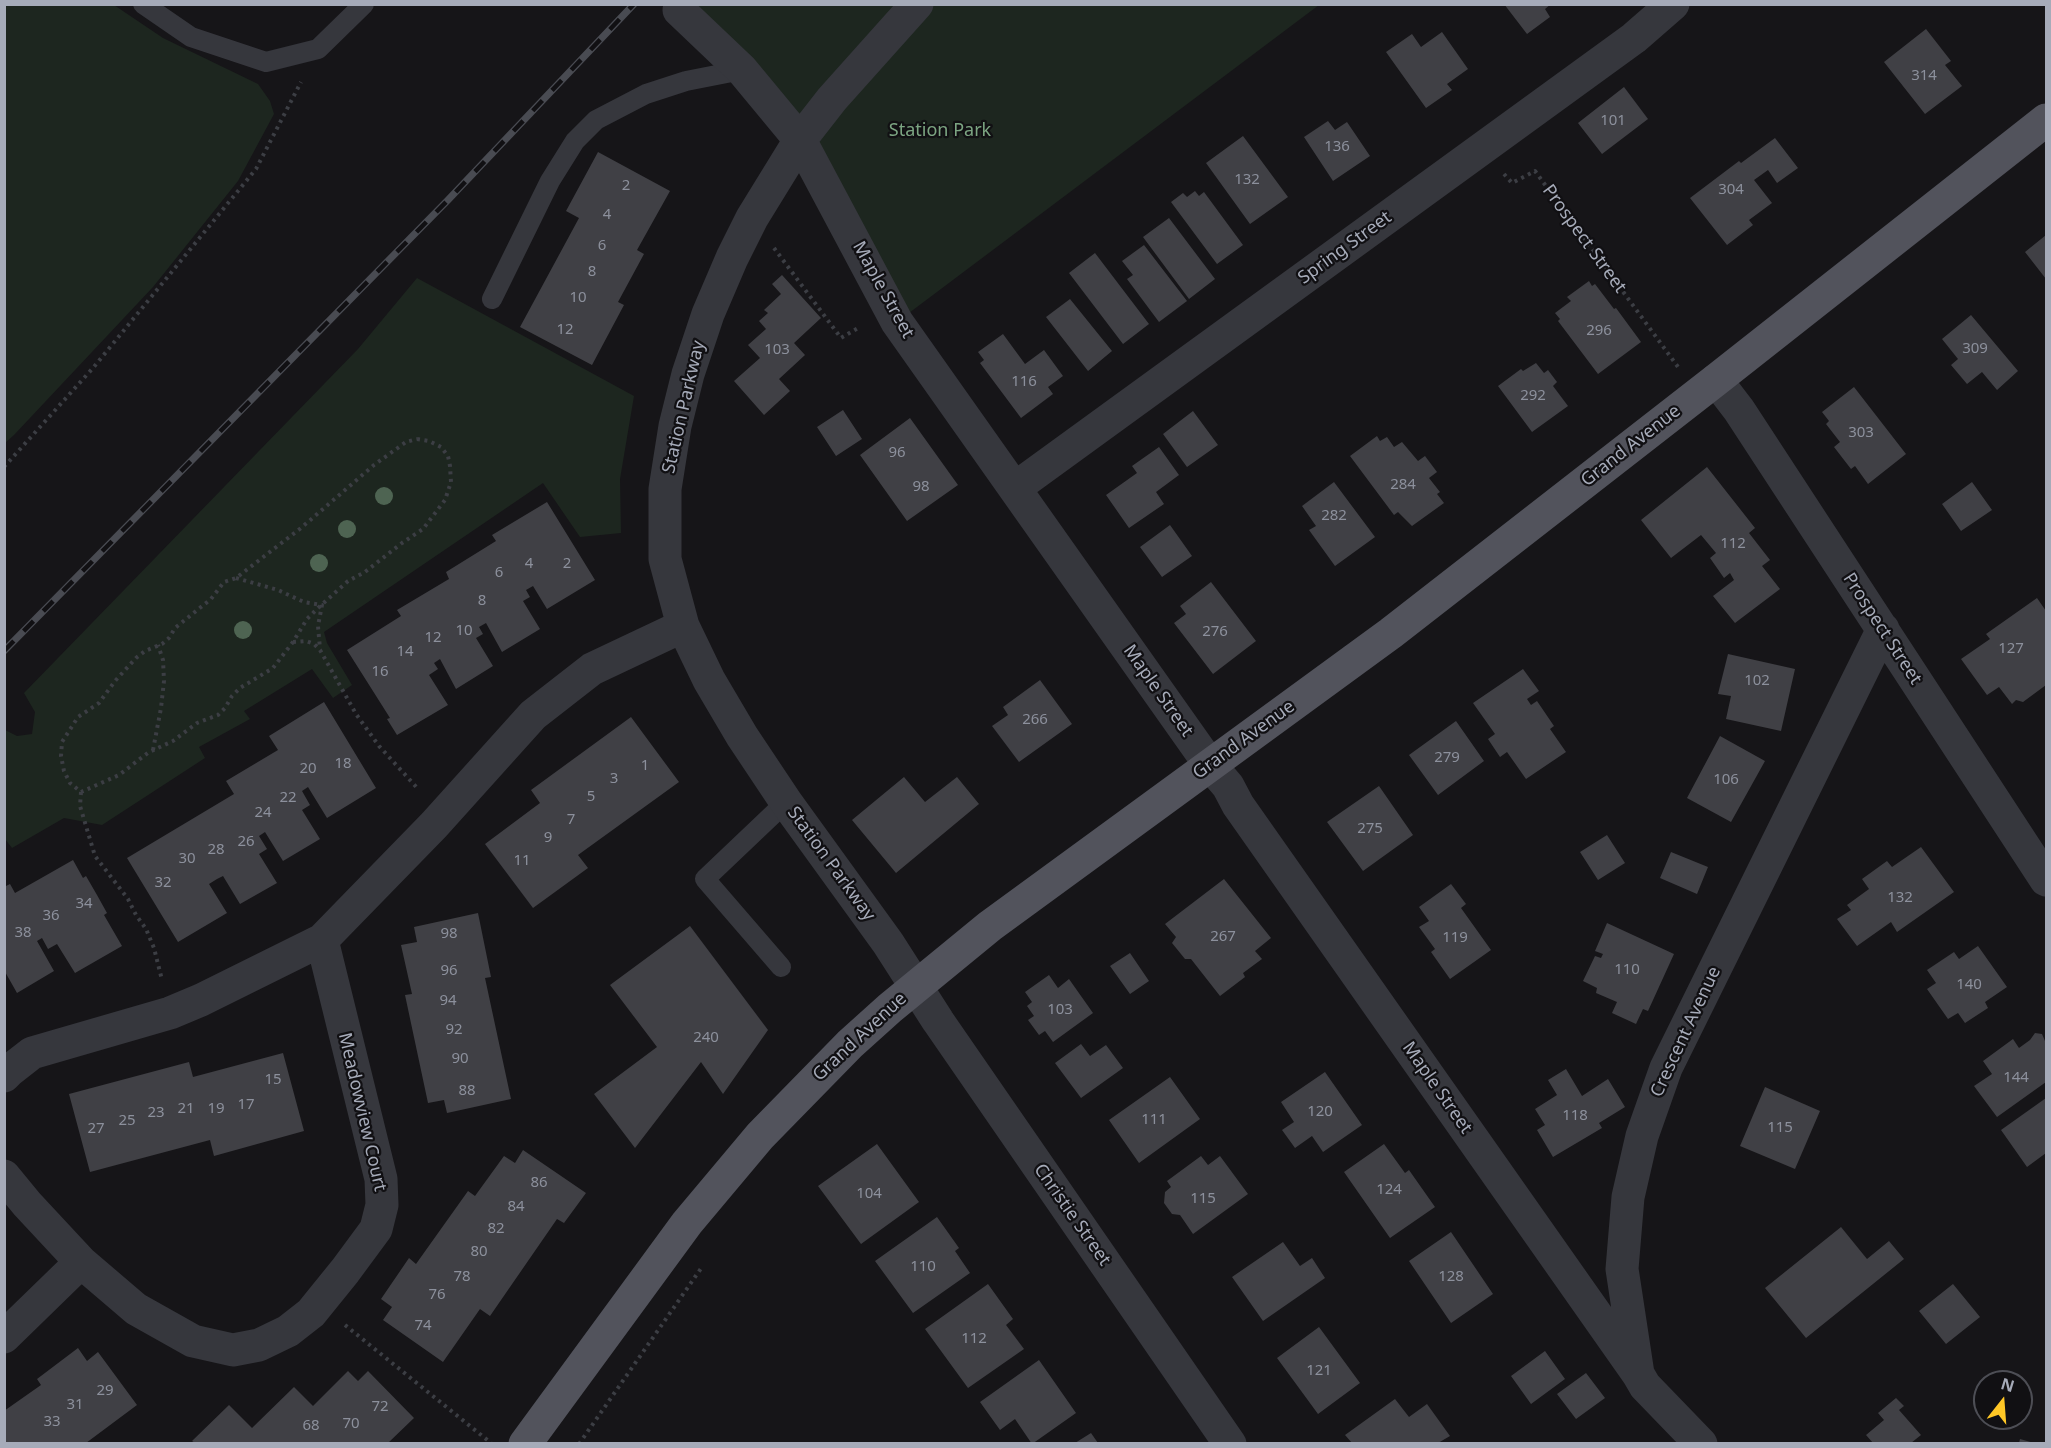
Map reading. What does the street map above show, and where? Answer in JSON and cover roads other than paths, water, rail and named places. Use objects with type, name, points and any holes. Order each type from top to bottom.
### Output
[{"type":"main road","name":"Grand Avenue","points":[[525,1443],[687,1223],[760,1136],[850,1044],[916,986],[990,926],[1391,633],[2046,120]]},
{"type":"street","name":"Station Parkway","points":[[916,4],[839,91],[800,140],[752,218],[708,314],[688,374],[675,426],[665,489],[665,559],[683,626],[720,699],[786,802],[916,986]]},
{"type":"street","name":"Spring Street","points":[[1015,489],[1634,38],[1673,4]]},
{"type":"street","name":"Maple Street","points":[[679,10],[742,70],[800,140],[897,322],[1210,765],[1228,786],[1238,805],[1638,1374]]},
{"type":"street","name":"Prospect Street","points":[[1707,387],[1739,410],[2046,880]]},
{"type":"street","points":[[4,1076],[32,1053],[170,1013],[322,940],[444,813],[533,715],[592,669],[683,626]]},
{"type":"street","name":"Crescent Avenue","points":[[1701,1443],[1645,1386],[1638,1374],[1622,1269],[1628,1197],[1642,1136],[1666,1068],[1882,629]]},
{"type":"street","name":"Meadowview Court","points":[[4,1176],[81,1262],[136,1310],[193,1341],[233,1350],[259,1345],[288,1331],[311,1313],[376,1229],[382,1205],[381,1179],[322,940]]},
{"type":"street","name":"Christie Street","points":[[916,986],[1230,1443]]},
{"type":"street","points":[[4,1337],[81,1262]]},
{"type":"lane","points":[[143,4],[191,37],[266,62],[318,49],[364,4]]},
{"type":"lane","points":[[492,299],[550,181],[574,141],[596,120],[620,106],[656,91],[686,81],[742,70]]},
{"type":"lane","points":[[781,967],[705,879],[786,802]]},
{"type":"railway","points":[[4,651],[448,200],[634,4]]},
{"type":"park label","name":"Station Park","points":[[940,131]]}]
